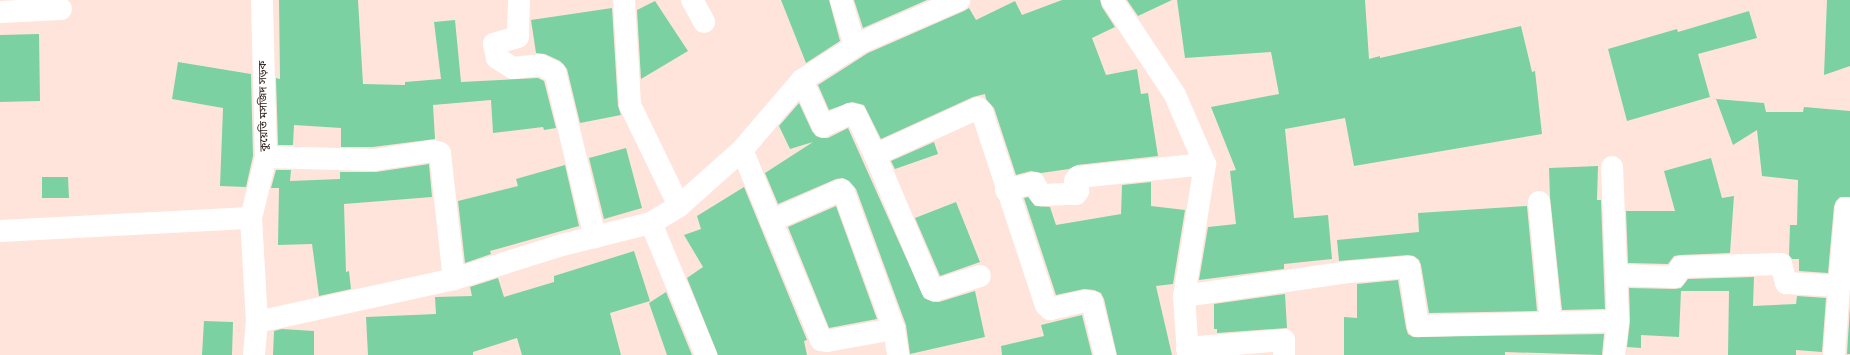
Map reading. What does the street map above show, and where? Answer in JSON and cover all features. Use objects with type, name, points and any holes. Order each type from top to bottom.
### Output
[{"type":"street","name":"কুয়েতি মসজিদ সড়ক","points":[[254,355],[257,322],[251,218],[266,157],[262,0]]},
{"type":"street","points":[[519,0],[518,38],[494,44],[497,58],[513,68],[540,65],[554,72],[595,237]]},
{"type":"street","points":[[624,0],[630,105],[679,206]]},
{"type":"street","points":[[692,0],[704,22]]},
{"type":"street","points":[[841,0],[855,46]]},
{"type":"street","points":[[257,322],[454,278],[562,245],[650,223],[679,206],[742,150],[802,80],[855,46],[959,0]]},
{"type":"street","points":[[1112,0],[1175,95],[1205,164],[1184,296],[1188,351],[1284,340],[1284,355]]},
{"type":"street","points":[[0,12],[61,9]]},
{"type":"street","points":[[802,80],[823,126],[850,114],[856,115],[875,155],[932,289],[936,290],[980,276]]},
{"type":"street","points":[[875,155],[978,108],[982,112],[1006,190],[1047,308],[1050,309],[1086,301],[1092,302],[1105,355]]},
{"type":"street","points":[[742,150],[821,340],[827,341],[894,329]]},
{"type":"street","points":[[266,157],[374,160],[432,151],[440,153],[454,278]]},
{"type":"street","points":[[1006,190],[1033,183],[1036,184],[1040,195],[1076,194],[1078,191],[1075,181],[1078,177],[1205,164]]},
{"type":"street","points":[[1612,167],[1618,321],[1614,355]]},
{"type":"street","points":[[771,221],[841,190],[844,193],[894,329],[898,355]]},
{"type":"street","points":[[1539,202],[1551,322]]},
{"type":"street","points":[[1834,355],[1838,286],[1846,208]]},
{"type":"street","points":[[0,230],[251,218]]},
{"type":"street","points":[[650,223],[706,355]]},
{"type":"street","points":[[1617,276],[1675,277],[1681,267],[1781,264],[1786,283],[1838,286]]},
{"type":"street","points":[[1184,296],[1349,272],[1409,267],[1418,326],[1618,321]]},
{"type":"building","points":[[279,0],[358,0],[363,84],[405,85],[405,82],[441,79],[434,22],[455,20],[461,82],[538,78],[544,81],[556,128],[544,130],[543,127],[493,133],[491,100],[433,105],[435,139],[373,147],[341,147],[341,128],[294,125],[293,145],[278,145],[276,78],[280,79]]},
{"type":"building","points":[[781,0],[829,0],[840,41],[806,63]]},
{"type":"building","points":[[854,0],[927,0],[863,28]]},
{"type":"building","points":[[1062,0],[1100,0],[1102,7],[1115,27],[1092,38],[1106,75],[1137,69],[1141,94],[1148,93],[1158,156],[1077,165],[1069,169],[1041,173],[1031,171],[1016,175],[994,108],[986,99],[985,94],[973,97],[881,139],[864,105],[852,102],[829,110],[818,85],[868,53],[969,8],[976,20],[1015,1],[1022,15]]},
{"type":"building","points":[[1127,0],[1172,0],[1138,16]]},
{"type":"building","points":[[1177,0],[1365,0],[1369,59],[1380,56],[1380,58],[1521,26],[1532,72],[1535,71],[1542,134],[1354,166],[1345,118],[1285,129],[1294,218],[1328,215],[1332,259],[1284,264],[1284,269],[1199,280],[1208,227],[1236,224],[1230,171],[1236,170],[1211,107],[1279,94],[1271,52],[1185,58]]},
{"type":"building","points":[[1827,0],[1850,0],[1850,66],[1824,75]]},
{"type":"building","points":[[655,1],[688,51],[641,79],[637,10]]},
{"type":"building","points":[[612,8],[618,106],[621,115],[580,123],[567,69],[560,61],[545,54],[536,53],[531,20]]},
{"type":"building","points":[[1749,11],[1757,38],[1698,54],[1710,97],[1627,121],[1608,49],[1677,29],[1678,32]]},
{"type":"building","points":[[39,34],[40,101],[0,102],[0,35]]},
{"type":"building","points":[[178,62],[251,74],[253,156],[246,187],[220,186],[223,108],[172,99]]},
{"type":"building","points":[[1716,99],[1764,103],[1766,112],[1803,112],[1804,107],[1850,111],[1850,197],[1840,197],[1834,206],[1828,273],[1799,271],[1799,259],[1792,259],[1789,255],[1790,225],[1797,225],[1798,180],[1762,176],[1757,130],[1733,145]]},
{"type":"building","points":[[799,103],[812,131],[816,136],[828,138],[848,128],[924,298],[933,302],[939,302],[975,291],[985,337],[910,354],[906,325],[856,189],[849,181],[843,178],[836,179],[778,204],[765,173],[813,142],[790,149],[779,126]]},
{"type":"building","points":[[934,142],[938,154],[895,169],[891,161]]},
{"type":"building","points":[[626,148],[642,208],[604,219],[589,158]]},
{"type":"building","points":[[1711,158],[1722,198],[1734,196],[1730,253],[1674,256],[1668,264],[1628,263],[1626,211],[1675,211],[1664,171]]},
{"type":"building","points":[[429,164],[432,197],[344,204],[346,272],[349,271],[351,289],[319,296],[312,244],[278,245],[279,188],[271,188],[276,170],[291,170],[290,181],[340,179],[340,172],[376,172]]},
{"type":"building","points":[[565,165],[579,226],[490,251],[491,254],[465,263],[458,201],[518,186],[516,179]]},
{"type":"building","points":[[1598,166],[1597,200],[1601,200],[1605,309],[1562,310],[1550,197],[1549,168]]},
{"type":"building","points":[[42,177],[68,177],[69,198],[42,198]]},
{"type":"building","points":[[1151,182],[1151,206],[1185,210],[1173,284],[1156,286],[1172,355],[1117,355],[1104,299],[1101,293],[1094,290],[1084,289],[1056,295],[1024,198],[1028,197],[1035,206],[1050,207],[1056,225],[1121,214],[1122,185]]},
{"type":"building","points":[[744,187],[807,340],[804,341],[807,355],[718,355],[687,278],[703,267],[684,235],[701,229],[697,216]]},
{"type":"building","points":[[956,202],[980,262],[940,276],[915,218]]},
{"type":"building","points":[[836,206],[877,319],[829,328],[788,227]]},
{"type":"building","points":[[1527,206],[1537,311],[1429,313],[1421,265],[1419,260],[1414,256],[1408,255],[1339,261],[1337,240],[1419,232],[1418,213]]},
{"type":"building","points":[[634,251],[650,301],[610,313],[621,355],[522,355],[517,338],[473,352],[473,355],[368,355],[366,317],[436,314],[435,297],[472,296],[470,287],[498,278],[504,297],[554,282],[554,276]]},
{"type":"building","points":[[1754,277],[1753,306],[1796,304],[1797,296],[1826,298],[1822,352],[1796,350],[1796,355],[1728,355],[1729,291],[1681,291],[1679,337],[1641,335],[1641,348],[1627,347],[1630,321],[1629,288],[1675,289],[1681,288],[1688,279]]},
{"type":"building","points":[[1398,280],[1406,328],[1408,334],[1413,337],[1604,334],[1602,355],[1505,352],[1505,355],[1344,355],[1344,317],[1357,318],[1357,284]]},
{"type":"building","points":[[666,292],[692,355],[667,355],[649,303]]},
{"type":"building","points":[[1285,294],[1287,328],[1217,333],[1217,329],[1214,329],[1214,304]]},
{"type":"building","points":[[1850,307],[1850,354],[1847,354]]},
{"type":"building","points":[[1082,315],[1092,355],[1002,355],[1001,346],[1044,336],[1041,325]]},
{"type":"building","points":[[204,321],[233,322],[232,355],[202,355]]},
{"type":"building","points":[[282,329],[314,331],[314,355],[273,355],[274,331]]}]
